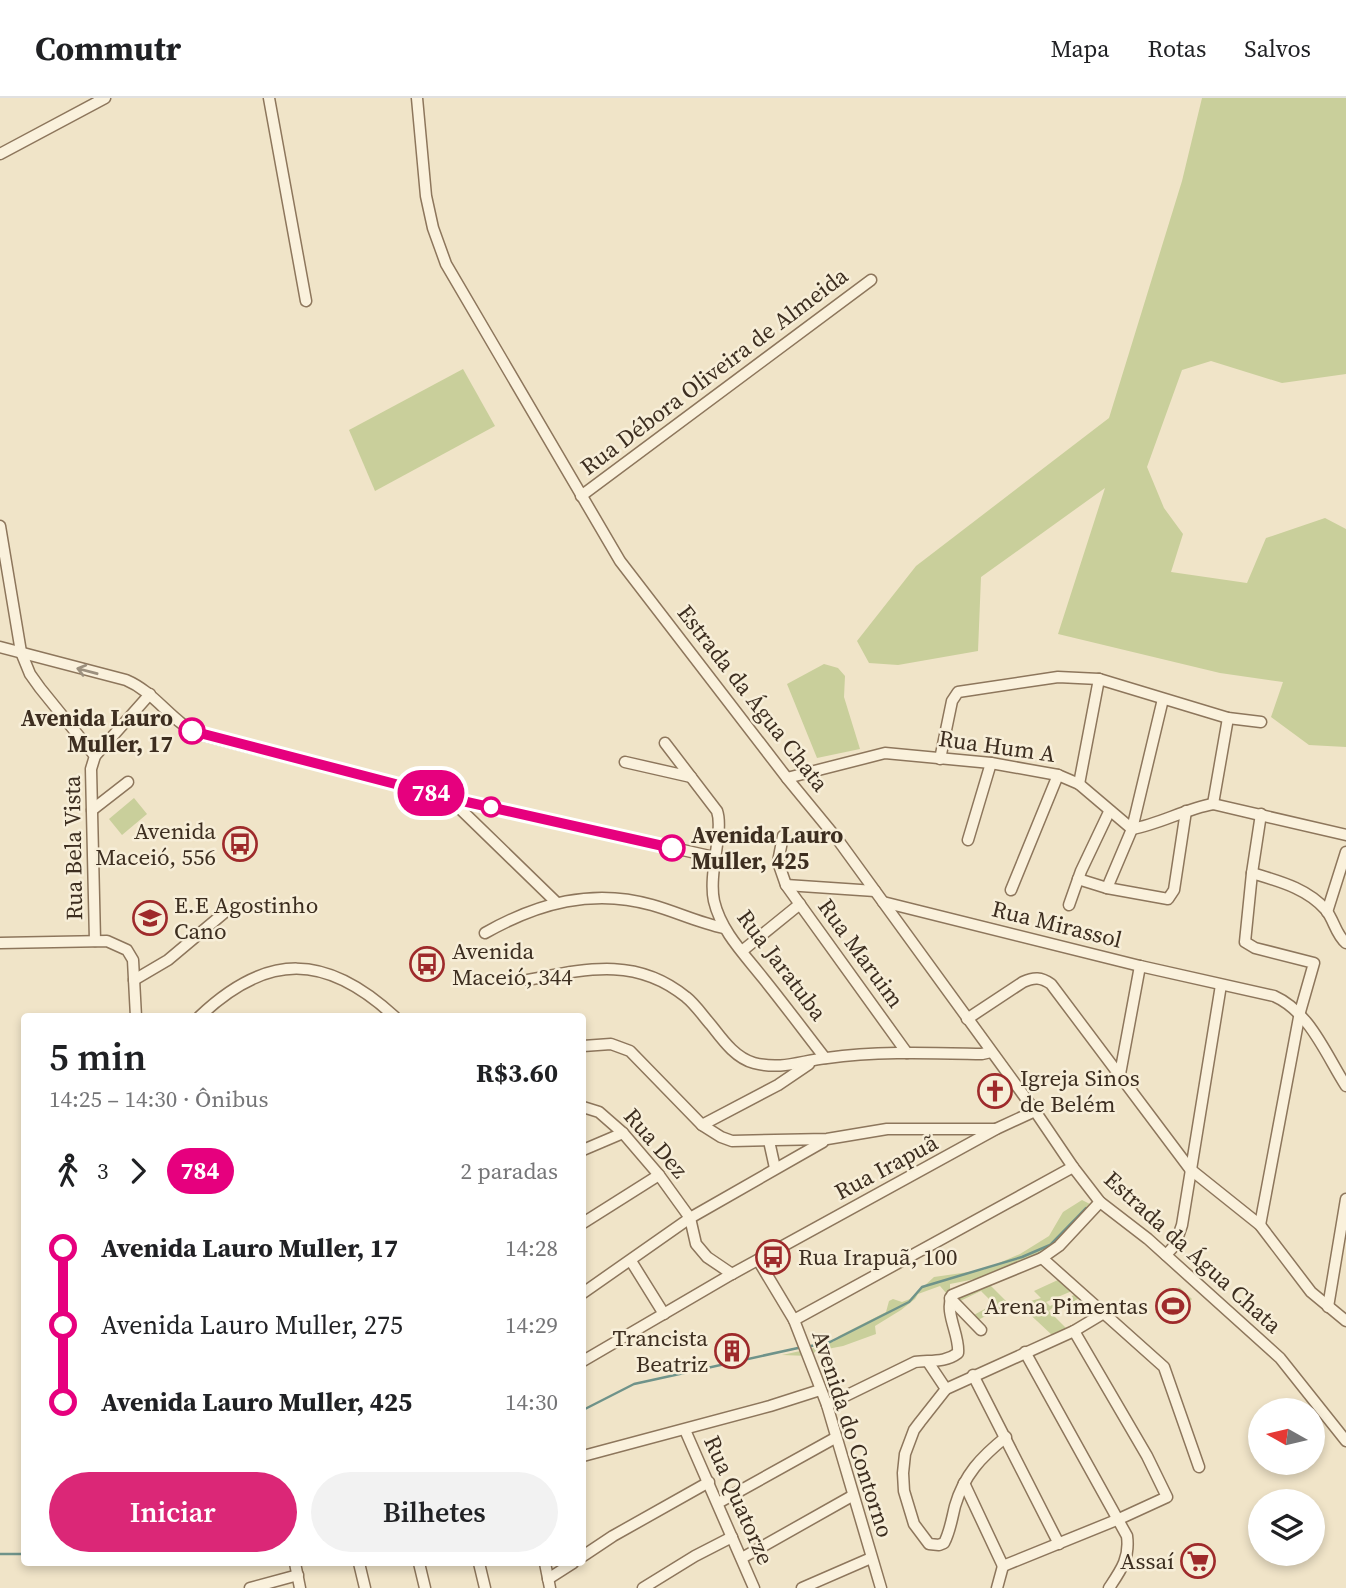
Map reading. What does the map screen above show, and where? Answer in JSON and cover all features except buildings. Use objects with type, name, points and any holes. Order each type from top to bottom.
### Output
[{"type":"street","points":[[0,154],[105,98]]},
{"type":"street","points":[[269,98],[306,301]]},
{"type":"street","name":"Estrada da Água Chata","points":[[416,98],[426,197],[433,228],[446,264],[620,561],[838,840],[1100,1202],[1166,1255],[1280,1358],[1346,1441]]},
{"type":"street","name":"Rua Débora Oliveira de Almeida","points":[[581,496],[871,280]]},
{"type":"street","name":"Rua Bela Vista","points":[[0,526],[21,652],[30,674],[95,755],[92,769],[95,942]]},
{"type":"street","points":[[0,648],[126,680],[150,694],[188,730],[449,798],[714,857]]},
{"type":"street","points":[[940,759],[952,701],[958,692],[1058,677],[1099,679],[1228,718],[1261,723]]},
{"type":"street","points":[[1079,784],[1099,679]]},
{"type":"street","points":[[95,755],[150,694]]},
{"type":"street","points":[[1107,888],[1132,829],[1163,699]]},
{"type":"street","points":[[1213,804],[1228,718]]},
{"type":"street","name":"Rua Jaratuba","points":[[665,743],[720,818],[714,857],[714,901],[724,928],[825,1058]]},
{"type":"street","name":"Rua Hum A","points":[[787,778],[885,753],[991,763],[1058,775],[1079,784],[1132,829]]},
{"type":"street","points":[[625,762],[691,777]]},
{"type":"street","points":[[968,840],[991,763]]},
{"type":"street","points":[[1011,890],[1058,775]]},
{"type":"street","points":[[92,810],[128,782]]},
{"type":"street","points":[[449,798],[557,903]]},
{"type":"street","points":[[1132,829],[1152,826],[1186,811],[1213,804],[1346,835]]},
{"type":"street","points":[[1069,905],[1078,878],[1109,811]]},
{"type":"street","points":[[1078,878],[1107,888],[1168,899],[1174,890],[1186,811]]},
{"type":"street","points":[[1260,1225],[1300,1012],[1314,963],[1248,946],[1244,935],[1261,814]]},
{"type":"street","name":"Rua Maruim","points":[[783,836],[778,862],[786,885],[907,1053]]},
{"type":"street","points":[[1327,912],[1346,852]]},
{"type":"street","points":[[1252,873],[1299,890],[1316,901],[1327,912],[1346,943]]},
{"type":"street","points":[[786,885],[875,891]]},
{"type":"street","points":[[485,933],[503,923],[557,903],[605,896],[626,898],[724,928]]},
{"type":"street","name":"Rua Mirassol","points":[[883,902],[1140,966],[1274,996],[1300,1012]]},
{"type":"street","points":[[742,951],[800,904]]},
{"type":"street","points":[[134,980],[168,960],[224,914]]},
{"type":"street","points":[[0,943],[116,944],[127,950],[133,960],[136,1013]]},
{"type":"street","points":[[1120,1074],[1140,966]]},
{"type":"street","points":[[528,980],[610,967],[647,975],[687,997],[738,1055],[749,1062],[772,1067],[825,1058],[991,1052]]},
{"type":"street","points":[[204,1013],[254,977],[285,969],[338,976],[378,1001],[391,1013]]},
{"type":"street","points":[[967,1020],[1023,982],[1043,978],[1051,984],[1191,1169],[1260,1225],[1311,1292],[1346,1321]]},
{"type":"street","points":[[1166,1255],[1175,1245],[1182,1225],[1221,985]]},
{"type":"street","points":[[1300,1012],[1346,1086]]},
{"type":"street","points":[[586,1046],[611,1044],[630,1051],[702,1125],[732,1141],[827,1139],[887,1129],[996,1129]]},
{"type":"street","points":[[702,1125],[778,1085],[811,1062]]},
{"type":"street","points":[[772,1067],[778,1085]]},
{"type":"street","name":"Rua Dez","points":[[586,1108],[599,1112],[623,1133],[659,1175],[690,1218],[696,1244],[707,1257],[732,1274]]},
{"type":"street","name":"Rua Irapuã","points":[[586,1359],[732,1274],[996,1129],[1035,1111]]},
{"type":"street","points":[[955,1128],[962,1138],[960,1151]]},
{"type":"street","points":[[586,1149],[623,1133]]},
{"type":"street","points":[[586,1291],[690,1218],[827,1139]]},
{"type":"street","points":[[769,1141],[775,1168]]},
{"type":"street","points":[[794,1320],[1073,1167]]},
{"type":"street","points":[[586,1221],[659,1175]]},
{"type":"street","points":[[1328,1307],[1346,1199]]},
{"type":"street","points":[[827,1405],[915,1362],[928,1363],[947,1359],[958,1353],[959,1344],[950,1298],[955,1293],[1042,1258],[1065,1240],[1100,1202]]},
{"type":"street","points":[[1042,1258],[1168,1372],[1199,1467]]},
{"type":"street","name":"Avenida do Contorno","points":[[758,1260],[794,1320],[827,1405],[881,1588]]},
{"type":"street","points":[[631,1261],[664,1314]]},
{"type":"street","points":[[950,1298],[981,1329]]},
{"type":"street","points":[[1006,1437],[975,1464],[964,1483],[944,1543],[929,1544],[914,1524],[904,1491],[905,1454],[914,1430],[946,1389],[1074,1331],[1104,1313]]},
{"type":"street","points":[[1003,1566],[1167,1497],[1074,1331]]},
{"type":"street","points":[[1025,1352],[1127,1536],[1128,1556],[1125,1565],[1109,1588]]},
{"type":"street","points":[[928,1363],[946,1389]]},
{"type":"street","points":[[973,1375],[1059,1544]]},
{"type":"street","points":[[586,1455],[685,1430],[820,1390]]},
{"type":"street","name":"Rua Quatorze","points":[[685,1430],[754,1588]]},
{"type":"street","points":[[718,1503],[835,1438]]},
{"type":"street","points":[[586,1554],[612,1536],[709,1482]]},
{"type":"street","points":[[964,1483],[1003,1566],[998,1588]]},
{"type":"street","points":[[742,1558],[852,1496]]},
{"type":"street","points":[[643,1588],[695,1556],[732,1538]]},
{"type":"street","points":[[802,1588],[818,1585],[871,1558]]},
{"type":"street","points":[[296,1566],[300,1588]]},
{"type":"street","points":[[360,1566],[365,1588]]},
{"type":"street","points":[[420,1566],[425,1588]]},
{"type":"street","points":[[480,1566],[485,1588]]},
{"type":"street","points":[[546,1566],[549,1584]]},
{"type":"street","points":[[549,1584],[570,1566]]},
{"type":"street","points":[[250,1588],[298,1574]]},
{"type":"green space","points":[[1202,98],[1346,98],[1346,374],[1282,383],[1211,361],[1182,370],[1147,467],[1164,508],[1183,534],[1171,572],[1247,583],[1266,538],[1325,518],[1346,529],[1346,747],[1309,745],[1271,717],[1283,682],[1220,673],[1058,634],[1105,488],[981,577],[978,651],[898,665],[869,663],[857,641],[916,566],[1109,418],[1182,181]]},
{"type":"green space","points":[[463,369],[495,426],[375,491],[349,430]]},
{"type":"green space","points":[[824,664],[838,668],[845,676],[844,697],[860,749],[817,758],[787,684]]},
{"type":"green space","points":[[134,798],[147,814],[122,835],[109,819]]},
{"type":"green space","points":[[1082,1200],[1092,1205],[1050,1250],[990,1276],[950,1284],[950,1293],[946,1293],[940,1286],[918,1294],[901,1310],[875,1326],[876,1334],[808,1356],[782,1355],[814,1348],[818,1341],[833,1342],[839,1336],[886,1312],[889,1301],[893,1299],[902,1302],[910,1299],[934,1277],[983,1270],[1020,1254],[1049,1236],[1063,1212]]},
{"type":"green space","points":[[1060,1279],[1072,1291],[1046,1302],[1050,1306],[1076,1294],[1080,1298],[1056,1310],[1053,1307],[1049,1311],[1066,1328],[1052,1335],[1022,1307],[1041,1298],[1034,1291]]},
{"type":"green space","points":[[988,1283],[1009,1304],[976,1321],[972,1316],[994,1304],[981,1291],[958,1302],[957,1298]]},
{"type":"green space","name":"Arena Pimentas","points":[[1179,1287],[1192,1299],[1170,1324],[1155,1312]]},
{"type":"waterway","points":[[811,1346],[830,1342],[909,1302],[922,1287],[1022,1257],[1050,1245],[1086,1208]]},
{"type":"waterway","points":[[586,1408],[634,1384],[798,1348]]},
{"type":"waterway","points":[[0,1554],[21,1554]]},
{"type":"bus line","name":"784","points":[[192,731],[449,798],[672,848]]},
{"type":"place","name":"Avenida Lauro Muller, 17","points":[[192,731]]},
{"type":"place","name":"Avenida Maceió, 556","points":[[240,844]]},
{"type":"place","name":"Avenida Lauro Muller, 425","points":[[672,848]]},
{"type":"place","name":"E.E Agostinho Cano","points":[[150,918]]},
{"type":"place","name":"Avenida Maceió, 344","points":[[427,964]]},
{"type":"place","name":"Igreja Sinos de Belém","points":[[995,1091]]},
{"type":"place","name":"Rua Irapuã, 100","points":[[773,1257]]},
{"type":"place","name":"Arena Pimentas","points":[[1173,1306]]},
{"type":"place","name":"Trancista Beatriz","points":[[732,1351]]},
{"type":"place","name":"Assaí","points":[[1198,1561]]}]
